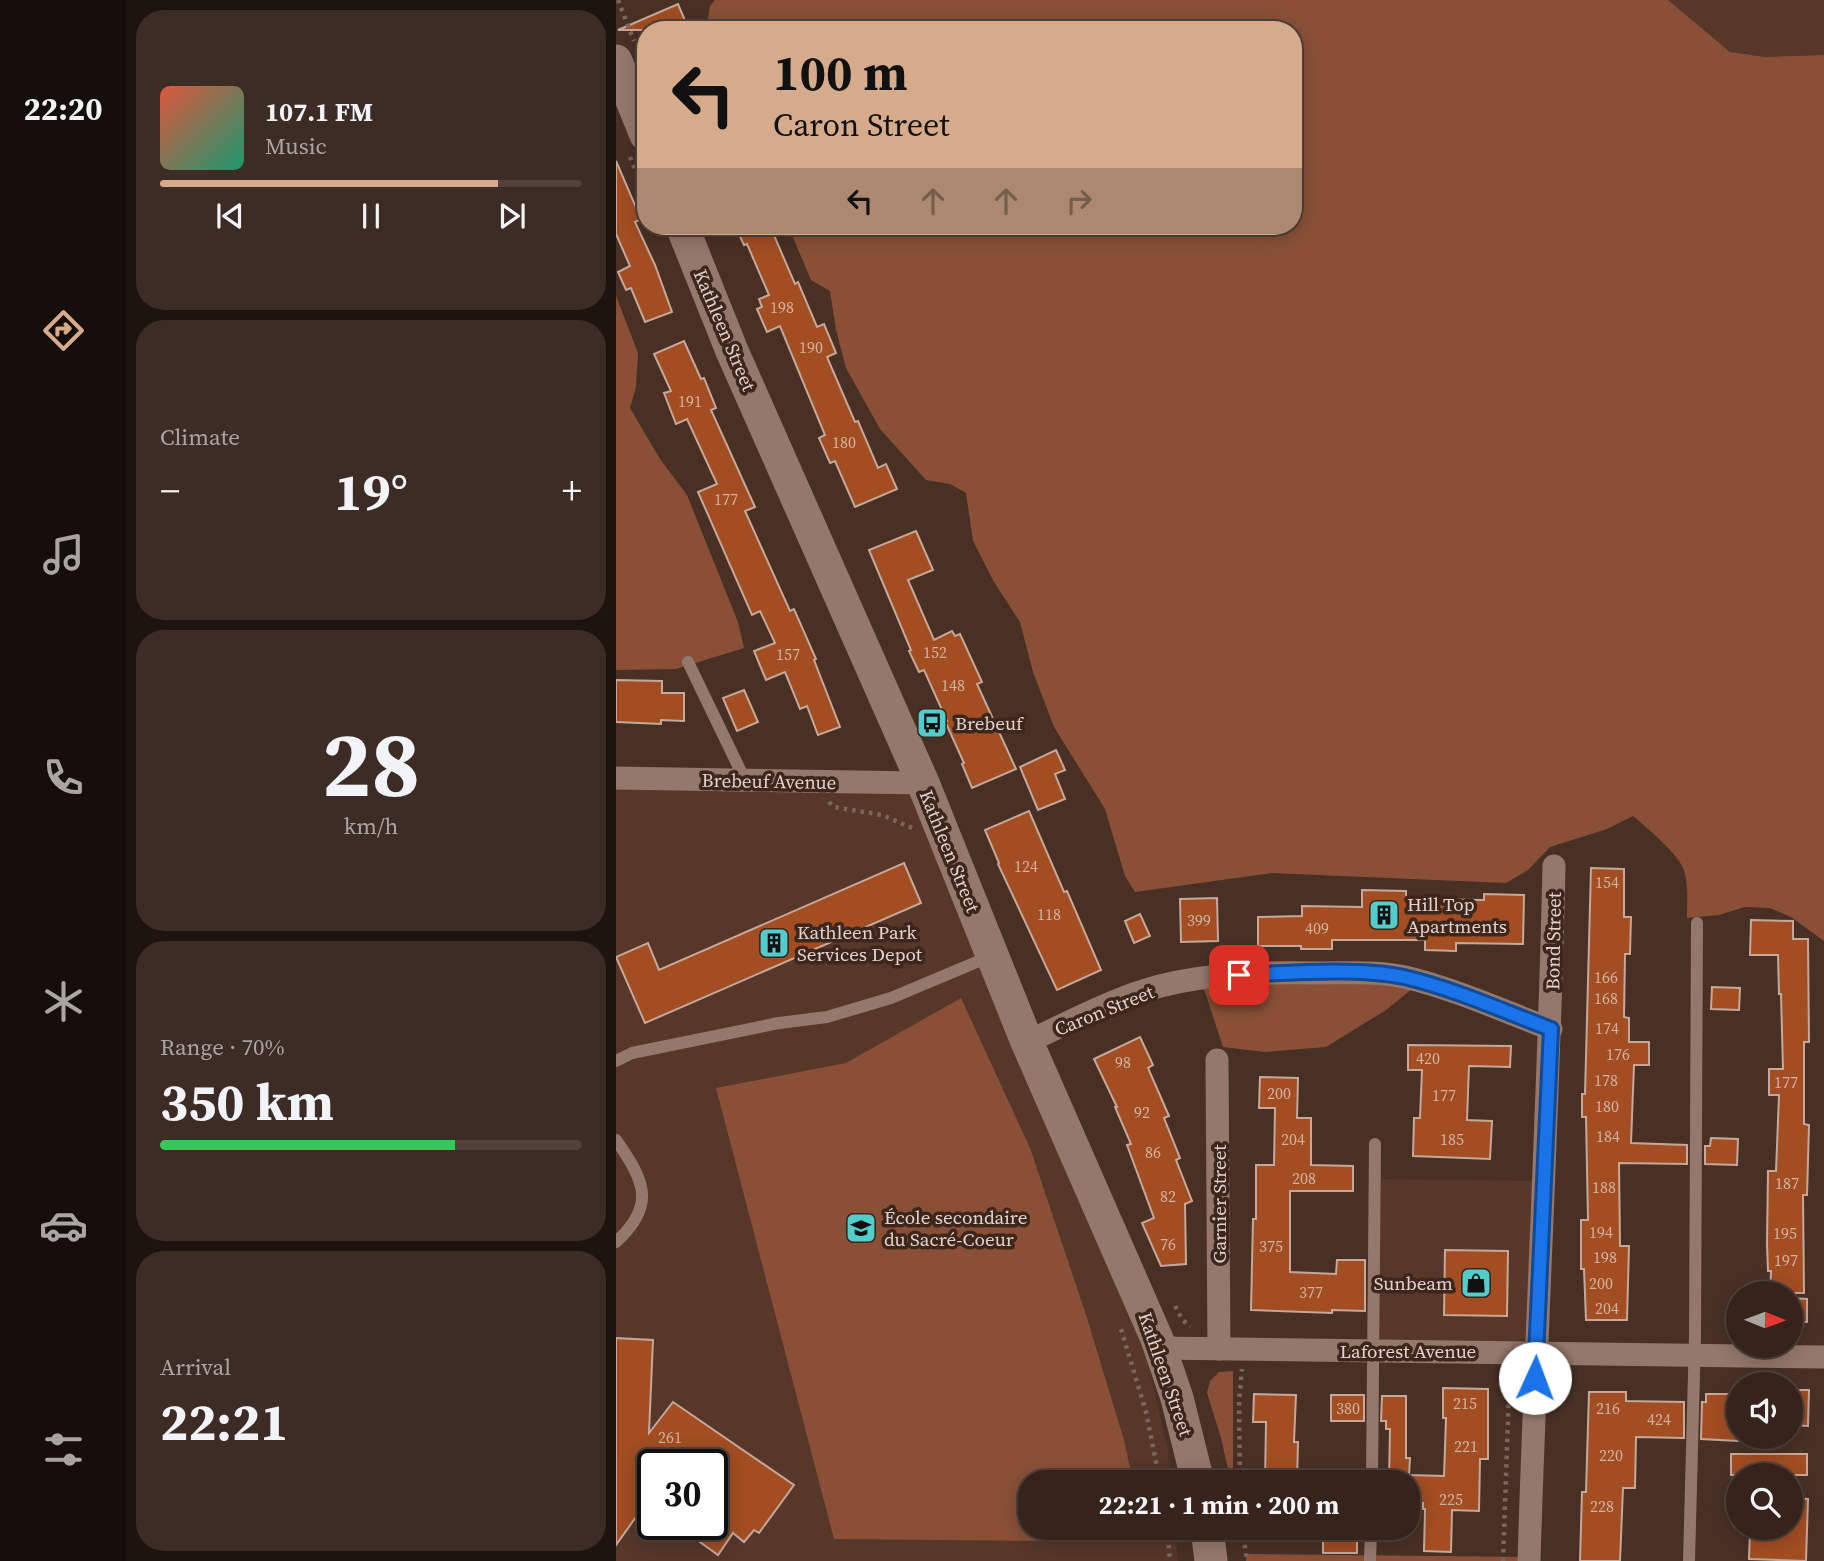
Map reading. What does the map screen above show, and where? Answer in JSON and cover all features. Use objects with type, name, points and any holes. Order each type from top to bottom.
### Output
[{"type":"street","points":[[626,54],[637,99]]},
{"type":"street","name":"Kathleen Street","points":[[686,235],[732,351],[923,783],[1027,1042],[1160,1348],[1177,1398],[1195,1470]]},
{"type":"street","name":"Brebeuf Avenue","points":[[616,778],[923,783]]},
{"type":"street","name":"Bond Street","points":[[1529,1561],[1555,866]]},
{"type":"street","name":"Caron Street","points":[[1027,1042],[1112,1003],[1159,986],[1239,975],[1301,973],[1368,973],[1402,977],[1444,988],[1551,1029]]},
{"type":"street","name":"Garnier Street","points":[[1217,1060],[1219,1339]]},
{"type":"street","name":"Laforest Avenue","points":[[1160,1348],[1219,1339],[1242,1350],[1824,1357]]},
{"type":"street","points":[[1209,1540],[1211,1561]]},
{"type":"lane","points":[[688,662],[745,780]]},
{"type":"lane","points":[[1689,1561],[1695,1355],[1697,923]]},
{"type":"lane","points":[[616,1061],[646,1050],[779,1023],[827,1017],[891,998],[992,956]]},
{"type":"lane","points":[[616,1140],[637,1174],[643,1192],[643,1209],[616,1242]]},
{"type":"lane","points":[[1372,1470],[1375,1144]]},
{"type":"lane","points":[[1370,1561],[1371,1540]]},
{"type":"path","points":[[618,0],[626,54]]},
{"type":"path","points":[[808,782],[834,807],[882,815],[912,828]]},
{"type":"path","points":[[1168,1295],[1182,1319],[1193,1329],[1219,1339]]},
{"type":"path","points":[[1240,1470],[1242,1350]]},
{"type":"path","points":[[1503,1561],[1509,1391],[1505,1376],[1506,1352]]},
{"type":"path","points":[[1168,1540],[1170,1561]]},
{"type":"path","points":[[1244,1540],[1247,1561]]},
{"type":"shaded area","points":[[715,0],[1668,0],[1730,52],[1765,57],[1824,55],[1824,941],[1791,917],[1770,908],[1745,907],[1719,915],[1687,918],[1687,886],[1680,862],[1633,816],[1607,829],[1550,847],[1528,870],[1506,883],[1272,873],[1135,892],[1125,876],[1105,809],[1054,727],[1033,672],[1020,622],[994,582],[973,541],[966,493],[950,484],[926,480],[880,429],[846,368],[830,291],[811,280],[792,235],[1302,235],[1302,21],[708,21],[710,6]]},
{"type":"shaded area","points":[[1668,0],[1824,0],[1824,55],[1765,57],[1730,52]]},
{"type":"shaded area","points":[[616,296],[638,353],[636,387],[630,408],[660,459],[687,495],[738,622],[744,648],[676,669],[616,670]]},
{"type":"shaded area","name":"École secondaire du Sacré-Coeur","points":[[616,777],[921,782],[1127,1273],[1168,1450],[1170,1470],[1018,1470],[1018,1540],[1176,1540],[1178,1561],[616,1561]]},
{"type":"shaded area","points":[[1238,977],[1417,985],[1386,1010],[1326,1047],[1265,1052],[1223,1047],[1202,983]]},
{"type":"shaded area","points":[[961,998],[1030,1148],[1087,1318],[1130,1470],[1018,1470],[1018,1540],[1146,1542],[834,1539],[716,1088],[846,1063]]},
{"type":"shaded area","points":[[1377,1179],[1542,1181],[1535,1351],[1376,1349]]},
{"type":"shaded area","points":[[1233,1371],[1233,1470],[1228,1470],[1207,1393],[1210,1381],[1219,1372]]},
{"type":"shaded area","points":[[1246,1554],[1531,1557],[1531,1561],[1246,1561]]},
{"type":"building","points":[[678,4],[685,21],[639,21]]},
{"type":"building","points":[[637,22],[637,30],[618,30]]},
{"type":"building","points":[[616,161],[637,210],[637,235],[641,235],[655,265],[672,312],[645,322],[631,288],[626,290],[618,272],[630,266],[616,234]]},
{"type":"building","points":[[739,235],[774,235],[817,327],[824,324],[836,353],[827,357],[855,422],[858,421],[878,468],[886,464],[897,489],[855,507],[835,461],[830,463],[819,438],[825,435],[780,326],[767,332],[757,309],[762,307],[759,299],[769,295],[747,244],[744,245]]},
{"type":"building","points":[[684,341],[701,379],[704,378],[716,408],[711,410],[755,507],[745,511],[790,611],[794,609],[816,659],[814,660],[840,727],[818,735],[807,706],[800,709],[785,672],[766,680],[754,651],[775,643],[760,611],[752,615],[698,492],[717,484],[687,419],[676,424],[664,393],[671,391],[654,354]]},
{"type":"building","points":[[916,531],[933,570],[908,580],[934,640],[952,631],[955,636],[960,634],[982,682],[977,684],[1016,769],[972,788],[947,721],[924,670],[919,672],[909,651],[911,650],[869,550]]},
{"type":"building","points":[[616,680],[662,681],[662,693],[684,693],[684,721],[661,720],[661,724],[616,722]]},
{"type":"building","points":[[744,690],[758,722],[737,731],[723,698]]},
{"type":"building","points":[[1056,750],[1065,770],[1055,774],[1065,799],[1038,810],[1020,767]]},
{"type":"building","points":[[1029,811],[1101,970],[1057,990],[985,830]]},
{"type":"building","name":"Kathleen Park Services Depot","points":[[904,863],[921,903],[645,1023],[616,957],[648,943],[659,970]]},
{"type":"building","points":[[1591,868],[1624,869],[1624,917],[1631,917],[1630,954],[1625,954],[1624,1017],[1629,1018],[1629,1042],[1649,1042],[1649,1065],[1634,1065],[1631,1143],[1687,1145],[1687,1164],[1619,1163],[1620,1246],[1629,1246],[1627,1320],[1586,1320],[1584,1269],[1581,1269],[1581,1220],[1588,1220],[1586,1117],[1582,1117],[1582,1094],[1585,1094]]},
{"type":"building","points":[[1362,890],[1406,891],[1406,899],[1484,900],[1484,894],[1524,895],[1523,944],[1456,943],[1456,951],[1425,950],[1425,940],[1332,940],[1332,949],[1258,946],[1258,917],[1302,916],[1302,906],[1362,907]]},
{"type":"building","points":[[1217,898],[1218,941],[1181,942],[1180,899]]},
{"type":"building","points":[[1140,914],[1150,936],[1134,943],[1125,921]]},
{"type":"building","points":[[1751,920],[1793,921],[1793,939],[1808,939],[1809,1042],[1804,1042],[1804,1124],[1809,1125],[1807,1195],[1803,1195],[1804,1293],[1803,1281],[1771,1281],[1771,1271],[1768,1271],[1768,1171],[1776,1171],[1779,1095],[1769,1095],[1769,1069],[1783,1069],[1781,994],[1778,955],[1750,955]]},
{"type":"building","points":[[1712,987],[1740,988],[1739,1010],[1711,1009]]},
{"type":"building","points":[[1140,1037],[1153,1065],[1148,1068],[1169,1116],[1164,1118],[1180,1158],[1176,1160],[1192,1201],[1185,1204],[1186,1264],[1161,1266],[1142,1223],[1154,1218],[1127,1145],[1131,1144],[1094,1059]]},
{"type":"building","points":[[1408,1045],[1511,1046],[1510,1067],[1469,1066],[1467,1120],[1492,1121],[1490,1159],[1413,1156],[1414,1118],[1420,1118],[1422,1070],[1408,1070]]},
{"type":"building","points":[[1260,1077],[1298,1078],[1297,1118],[1311,1118],[1311,1165],[1353,1166],[1353,1191],[1290,1191],[1290,1272],[1336,1274],[1337,1260],[1365,1260],[1365,1311],[1332,1310],[1332,1313],[1251,1310],[1256,1165],[1274,1165],[1275,1108],[1259,1108]]},
{"type":"building","points":[[1711,1138],[1738,1139],[1737,1165],[1705,1164],[1705,1146],[1710,1146]]},
{"type":"building","name":"Sunbeam","points":[[1445,1250],[1508,1251],[1507,1316],[1444,1315]]},
{"type":"building","points":[[1803,1299],[1807,1299],[1807,1322],[1803,1322]]},
{"type":"building","points":[[616,1338],[653,1340],[649,1433],[673,1402],[794,1485],[759,1533],[754,1530],[744,1542],[733,1533],[718,1555],[697,1540],[728,1540],[728,1449],[637,1449],[637,1516],[616,1545]]},
{"type":"building","points":[[1443,1388],[1488,1389],[1488,1459],[1480,1459],[1479,1511],[1452,1510],[1451,1552],[1424,1551],[1425,1509],[1423,1503],[1420,1503],[1420,1475],[1444,1476],[1446,1418],[1443,1418]]},
{"type":"building","points":[[1803,1390],[1809,1390],[1808,1426],[1803,1426]]},
{"type":"building","points":[[1589,1392],[1626,1392],[1626,1401],[1684,1402],[1684,1438],[1636,1437],[1635,1488],[1623,1488],[1620,1561],[1580,1561],[1582,1492],[1586,1492]]},
{"type":"building","points":[[1254,1394],[1296,1395],[1294,1442],[1298,1442],[1297,1470],[1265,1470],[1266,1422],[1253,1422]]},
{"type":"building","points":[[1706,1394],[1726,1394],[1726,1440],[1701,1439],[1702,1402],[1706,1402]]},
{"type":"building","points":[[1331,1395],[1364,1395],[1364,1421],[1331,1421]]},
{"type":"building","points":[[1382,1396],[1406,1396],[1406,1458],[1410,1458],[1409,1470],[1389,1470],[1390,1429],[1386,1429],[1386,1421],[1381,1421]]},
{"type":"building","points":[[1731,1454],[1807,1454],[1807,1475],[1803,1475],[1803,1463],[1731,1463]]},
{"type":"building","points":[[1803,1499],[1808,1499],[1806,1561],[1749,1559],[1750,1540],[1803,1540]]},
{"type":"building","points":[[1323,1540],[1357,1540],[1357,1553],[1323,1553]]},
{"type":"place","name":"Brebeuf","points":[[932,723]]},
{"type":"place","name":"Hill Top Apartments","points":[[1384,915]]},
{"type":"place","name":"Kathleen Park Services Depot","points":[[774,943]]},
{"type":"place","name":"École secondaire du Sacré-Coeur","points":[[861,1228]]},
{"type":"place","name":"Sunbeam","points":[[1476,1283]]},
{"type":"route","points":[[1239,975],[1368,973],[1402,977],[1444,988],[1551,1029],[1535,1378]]}]
